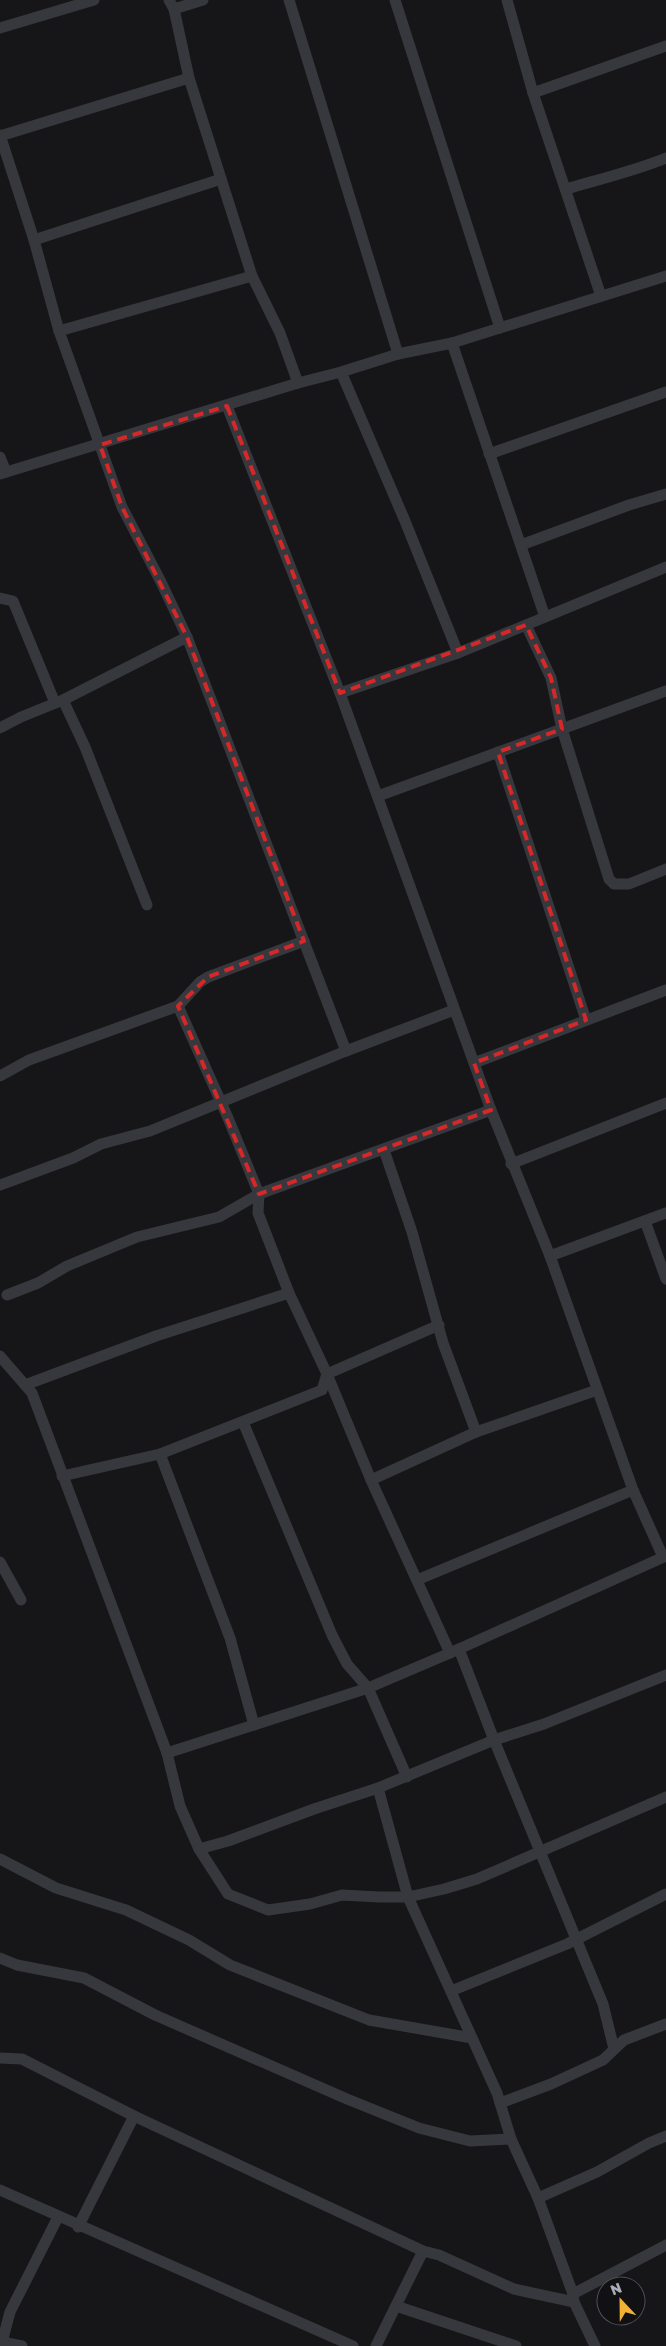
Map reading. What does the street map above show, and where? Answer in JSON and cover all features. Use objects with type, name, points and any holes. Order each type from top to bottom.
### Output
[{"type":"street","points":[[0,28],[94,0]]},
{"type":"street","points":[[203,0],[171,5],[189,78],[252,276],[280,333],[298,383]]},
{"type":"street","points":[[289,0],[398,354]]},
{"type":"street","points":[[395,0],[500,328]]},
{"type":"street","points":[[507,0],[533,93],[601,296]]},
{"type":"street","points":[[533,93],[666,46]]},
{"type":"street","points":[[189,78],[0,135],[34,240],[59,330],[122,507],[187,637],[346,1051]]},
{"type":"street","points":[[566,189],[624,171],[640,169],[666,158]]},
{"type":"street","points":[[34,240],[221,179]]},
{"type":"street","points":[[59,330],[252,276]]},
{"type":"street","points":[[0,457],[3,473],[398,354],[452,343],[666,276]]},
{"type":"street","points":[[452,343],[545,617]]},
{"type":"street","points":[[341,372],[405,521],[458,653]]},
{"type":"street","points":[[489,454],[666,392]]},
{"type":"street","points":[[167,1753],[368,1688],[455,1651],[664,1556],[632,1490],[550,1256],[511,1164],[340,693],[227,406]]},
{"type":"street","points":[[521,545],[629,505],[666,494]]},
{"type":"street","points":[[340,693],[458,653],[666,568]]},
{"type":"street","points":[[0,598],[13,601],[59,701],[85,747],[147,905]]},
{"type":"street","points":[[526,625],[551,678],[562,728],[609,878],[614,884],[629,884],[666,869]]},
{"type":"street","points":[[0,728],[59,701],[187,637]]},
{"type":"street","points":[[378,796],[666,691]]},
{"type":"street","points":[[498,752],[586,1020]]},
{"type":"street","points":[[0,1076],[29,1060],[178,1006],[200,982],[208,977],[304,942]]},
{"type":"street","points":[[474,1063],[666,990]]},
{"type":"street","points":[[178,1006],[259,1194],[258,1213],[288,1293],[327,1374],[417,1580],[455,1651],[494,1740],[603,2004],[614,2049]]},
{"type":"street","points":[[0,1185],[72,1158],[101,1144],[150,1131],[346,1051],[454,1010]]},
{"type":"street","points":[[511,1164],[666,1103]]},
{"type":"street","points":[[7,1295],[38,1283],[67,1266],[137,1238],[219,1216],[259,1194],[491,1110]]},
{"type":"street","points":[[384,1150],[412,1232],[443,1344],[476,1432]]},
{"type":"street","points":[[550,1256],[666,1214]]},
{"type":"street","points":[[645,1221],[666,1279]]},
{"type":"street","points":[[25,1384],[156,1336],[288,1293]]},
{"type":"street","points":[[62,1476],[160,1454],[243,1422],[322,1390],[327,1374],[439,1325]]},
{"type":"street","points":[[0,1356],[32,1393],[167,1753],[180,1806],[199,1849],[228,1894],[268,1910],[310,1904],[342,1895],[408,1896],[444,1889],[477,1879],[666,1797]]},
{"type":"street","points":[[372,1480],[476,1432],[597,1390]]},
{"type":"street","points":[[243,1422],[332,1635],[347,1664],[368,1688],[407,1777]]},
{"type":"street","points":[[160,1454],[230,1638],[254,1725]]},
{"type":"street","points":[[417,1580],[632,1490]]},
{"type":"street","points":[[0,1562],[21,1600]]},
{"type":"street","points":[[199,1849],[228,1841],[314,1809],[378,1788],[494,1740],[544,1724],[666,1675]]},
{"type":"street","points":[[378,1788],[408,1896],[500,2103],[511,2139],[538,2198],[573,2298],[595,2346]]},
{"type":"street","points":[[0,1859],[56,1888],[126,1910],[189,1940],[230,1965],[370,2020],[472,2038]]},
{"type":"street","points":[[451,1991],[577,1939],[666,1894]]},
{"type":"street","points":[[0,1958],[17,1965],[84,1978],[164,2019],[347,2099],[419,2128],[470,2141],[511,2139]]},
{"type":"street","points":[[500,2103],[604,2060],[624,2040],[666,2024]]},
{"type":"street","points":[[0,2058],[22,2059],[134,2116],[423,2251],[439,2255],[514,2289],[573,2298],[666,2245]]},
{"type":"street","points":[[78,2226],[134,2116]]},
{"type":"street","points":[[538,2198],[597,2172],[666,2136]]},
{"type":"street","points":[[0,2190],[353,2346]]},
{"type":"street","points":[[22,2346],[1,2344],[10,2312],[58,2217]]},
{"type":"street","points":[[376,2346],[423,2251]]},
{"type":"street","points":[[396,2306],[516,2346]]},
{"type":"highlighted area","points":[[227,406],[340,693],[526,625],[551,678],[562,729],[498,752],[586,1020],[474,1063],[491,1110],[259,1194],[178,1006],[208,977],[304,941],[187,637],[122,507],[100,445]]}]
